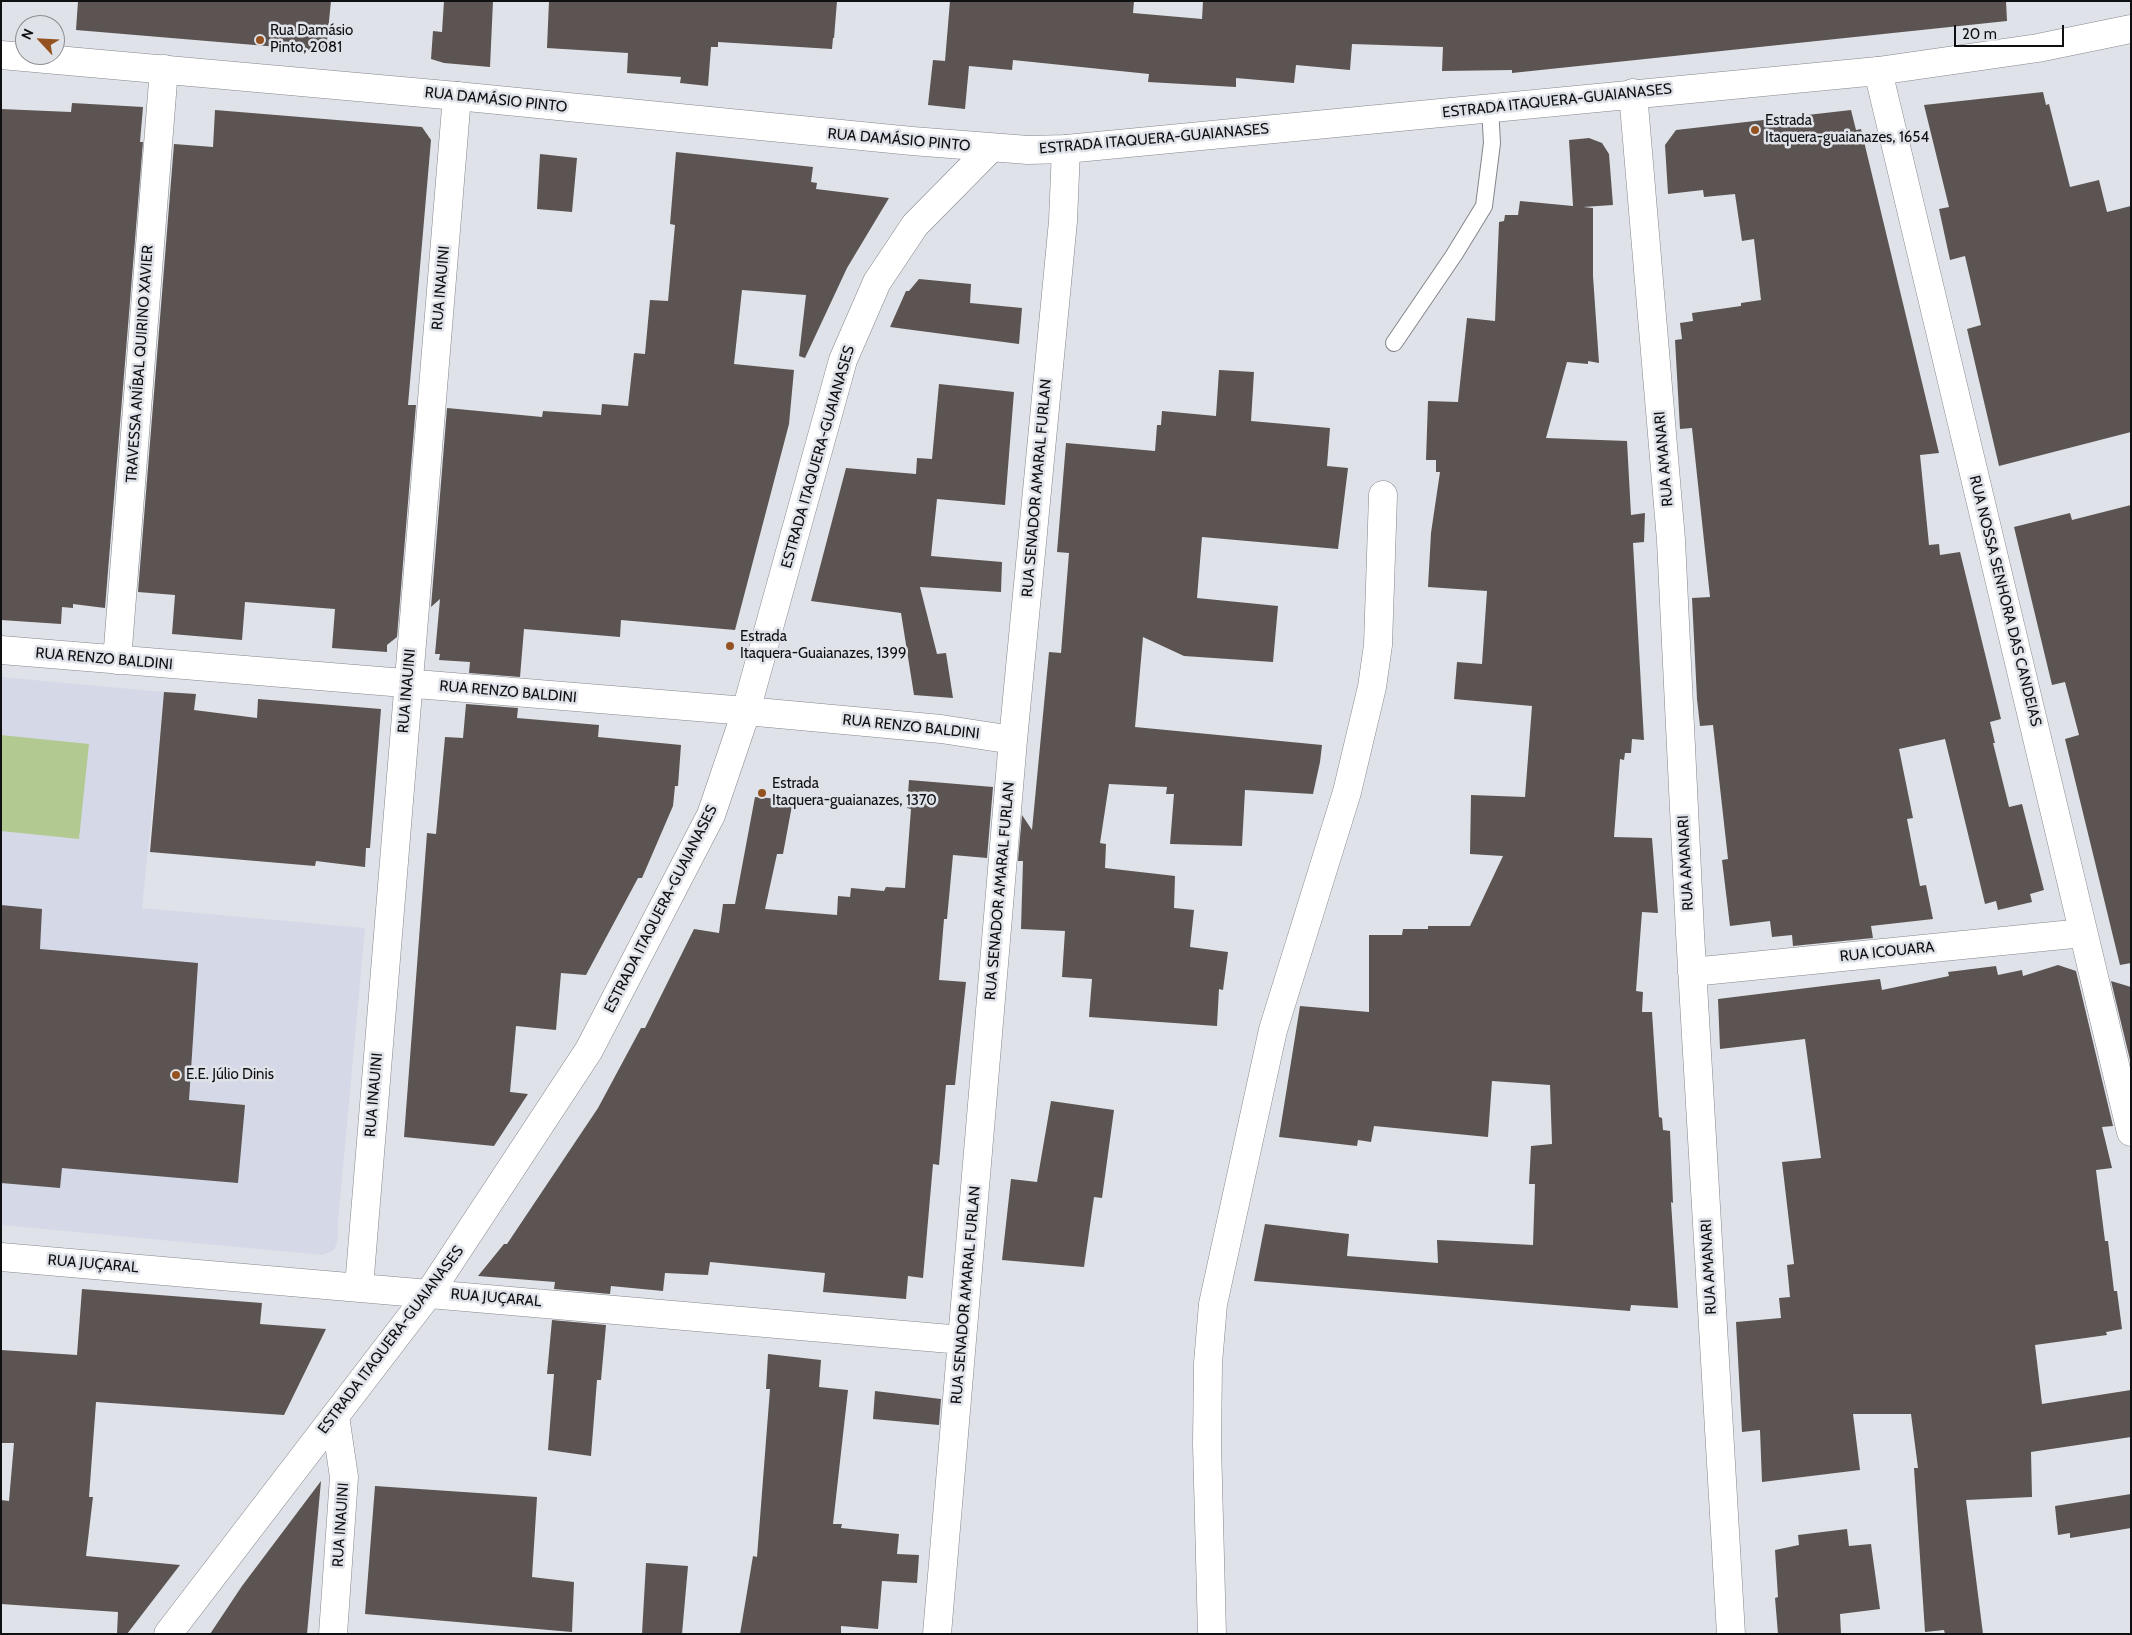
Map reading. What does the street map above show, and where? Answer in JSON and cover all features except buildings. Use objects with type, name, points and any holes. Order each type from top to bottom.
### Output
[{"type":"street","name":"ESTRADA ITAQUERA-GUAIANASES","points":[[168,1634],[430,1292],[588,1050],[711,815],[746,711],[843,360],[877,282],[915,225],[991,148],[1066,149],[1633,93],[1878,71],[2038,48],[2131,29]]},
{"type":"street","name":"RUA DAMÁSIO PINTO","points":[[1,54],[991,148]]},
{"type":"street","name":"TRAVESSA ANÍBAL QUIRINO XAVIER","points":[[117,660],[164,69]]},
{"type":"street","name":"RUA NOSSA SENHORA DAS CANDEIAS","points":[[1878,71],[2131,1132]]},
{"type":"street","name":"RUA AMANARI","points":[[1633,93],[1671,540],[1692,972],[1731,1634]]},
{"type":"street","name":"RUA INAUINI","points":[[359,1287],[457,96]]},
{"type":"street","name":"RUA SENADOR AMARAL FURLAN","points":[[937,1634],[1013,740],[1063,221],[1066,149]]},
{"type":"street","points":[[1212,1634],[1207,1399],[1213,1304],[1248,1156],[1273,1030],[1347,792],[1372,687],[1378,645],[1382,495]]},
{"type":"street","name":"RUA RENZO BALDINI","points":[[1,650],[746,711],[940,729],[1013,740]]},
{"type":"street","name":"RUA ICOUARA","points":[[1692,972],[2083,933]]},
{"type":"street","name":"RUA JUÇARAL","points":[[1,1257],[430,1292],[962,1340]]},
{"type":"street","name":"RUA INAUINI","points":[[333,1634],[344,1477],[334,1416]]},
{"type":"lane","points":[[1394,343],[1454,255],[1484,206],[1492,143],[1490,107]]},
{"type":"shaded area","name":"E.E. Júlio Dinis","points":[[1,677],[164,692],[142,908],[365,928],[338,1222],[338,1240],[334,1250],[323,1255],[1,1225]]},
{"type":"green space","points":[[1,735],[89,744],[79,839],[1,831]]},
{"type":"place","name":"Rua Damásio Pinto, 2081","points":[[260,40]]},
{"type":"place","name":"Estrada Itaquera-guaianazes, 1654","points":[[1755,130]]},
{"type":"place","name":"Estrada Itaquera-Guaianazes, 1399","points":[[730,646]]},
{"type":"place","name":"Estrada Itaquera-guaianazes, 1370","points":[[762,793]]},
{"type":"place","name":"E.E. Júlio Dinis","points":[[176,1075]]}]
